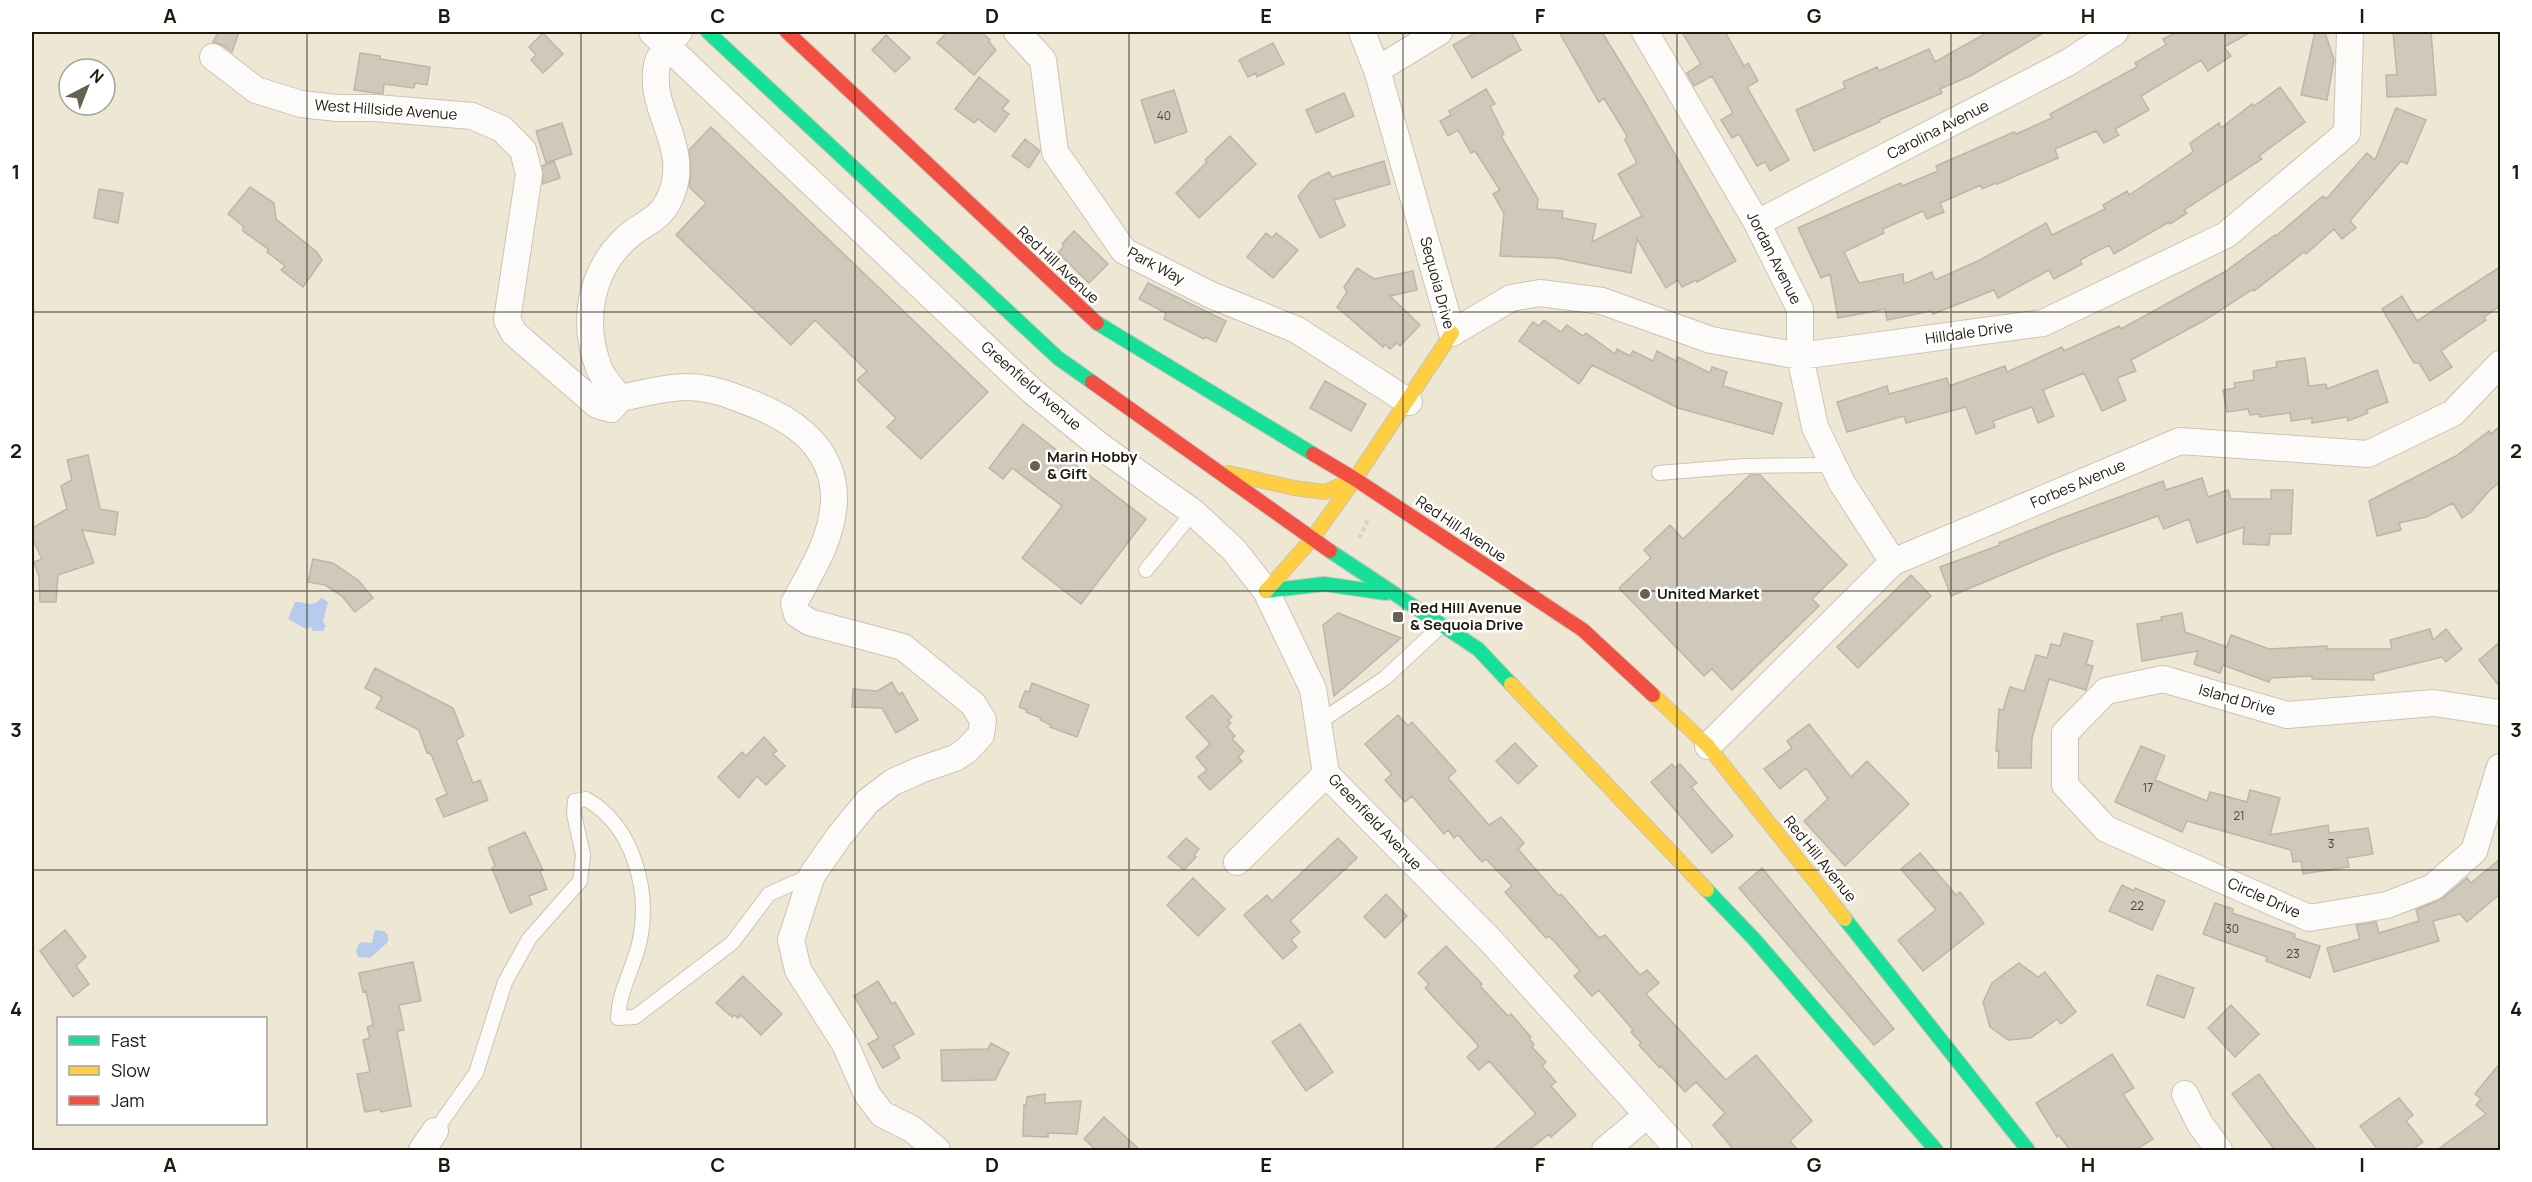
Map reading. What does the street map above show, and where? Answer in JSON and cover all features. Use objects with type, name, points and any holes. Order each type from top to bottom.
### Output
[{"type":"main road","points":[[708,32],[1058,358],[1212,470],[1478,649],[1754,939],[1936,1150]]},
{"type":"main road","name":"Red Hill Avenue","points":[[787,32],[1102,328],[1355,479],[1583,630],[1708,746],[2028,1150]]},
{"type":"main road","name":"Sequoia Drive","points":[[1266,591],[1312,539],[1409,402],[1452,333]]},
{"type":"main road","points":[[1212,470],[1294,489],[1325,492],[1355,479]]},
{"type":"main road","points":[[1266,591],[1324,584],[1395,594]]},
{"type":"street","name":"Park Way","points":[[1017,32],[1043,60],[1055,152],[1124,251],[1211,295],[1297,330],[1409,402]]},
{"type":"street","name":"Sequoia Drive","points":[[1362,32],[1377,70],[1452,333]]},
{"type":"street","points":[[1377,70],[1439,32]]},
{"type":"street","name":"Jordan Avenue","points":[[1645,32],[1757,223],[1800,309],[1800,356],[1815,427],[1838,474],[1893,562]]},
{"type":"street","name":"Carolina Avenue","points":[[1757,223],[2069,62],[2115,32]]},
{"type":"street","name":"Hilldale Drive","points":[[1452,333],[1511,298],[1540,293],[1602,301],[1711,340],[1800,356],[2043,323],[2226,235],[2347,133],[2350,32]]},
{"type":"street","points":[[666,36],[657,64],[656,92],[676,152],[673,189],[663,212],[624,240],[603,267],[590,300],[590,332],[600,370],[620,398],[686,387],[712,389],[764,407],[789,420],[812,440],[827,461],[834,497],[828,533],[814,568],[794,603],[797,614],[809,622],[903,646],[973,704],[983,720],[981,735],[966,751],[955,758],[893,782],[868,801],[840,835],[812,875],[791,940],[798,970],[845,1044],[867,1094],[882,1114],[912,1129],[937,1150]]},
{"type":"street","name":"Greenfield Avenue","points":[[666,36],[1032,391],[1100,446],[1193,512],[1234,550],[1266,591],[1313,689],[1326,774],[1490,940],[1678,1150]]},
{"type":"street","name":"West Hillside Avenue","points":[[213,57],[256,90],[301,104],[472,116],[502,129],[523,150],[529,174],[507,320],[514,333],[597,405],[611,409],[620,398]]},
{"type":"street","name":"Forbes Avenue","points":[[1708,746],[1893,562],[2180,441],[2368,454],[2453,414],[2500,364]]},
{"type":"street","name":"Island Drive","points":[[2064,733],[2106,691],[2163,679],[2287,715],[2434,703],[2500,713]]},
{"type":"street","name":"Circle Drive","points":[[2064,733],[2066,785],[2106,829],[2309,918],[2387,905],[2433,887],[2474,851],[2500,767]]},
{"type":"street","points":[[1237,862],[1326,774]]},
{"type":"street","points":[[2185,1094],[2200,1124],[2219,1150]]},
{"type":"street","points":[[1605,1150],[1646,1116]]},
{"type":"lane","points":[[1659,473],[1744,466],[1838,474]]},
{"type":"lane","points":[[1146,570],[1193,512]]},
{"type":"lane","points":[[1318,723],[1385,678],[1442,625]]},
{"type":"lane","points":[[429,1141],[476,1073],[506,982],[530,939],[580,881],[583,855],[573,814],[575,801],[586,799],[601,807],[622,832],[637,868],[644,915],[638,945],[619,1001],[618,1018],[635,1017],[732,943],[769,894],[812,875]]},
{"type":"path","points":[[1354,549],[1369,517]]},
{"type":"water","points":[[321,598],[328,602],[323,622],[326,626],[323,631],[313,631],[311,627],[306,629],[288,619],[295,602],[311,604]]},
{"type":"water","points":[[375,930],[384,931],[388,935],[388,942],[370,958],[358,957],[356,951],[360,942],[372,943]]},
{"type":"building","points":[[218,32],[239,32],[232,52],[213,42]]},
{"type":"building","points":[[947,32],[981,32],[996,50],[974,75],[937,43]]},
{"type":"building","points":[[1477,32],[1511,32],[1521,50],[1472,78],[1453,45]]},
{"type":"building","points":[[1559,32],[1602,32],[1736,261],[1697,282],[1696,280],[1682,287],[1678,280],[1666,288],[1637,239],[1631,273],[1557,258],[1500,256],[1504,213],[1493,194],[1500,190],[1475,151],[1471,153],[1458,130],[1448,136],[1440,121],[1451,115],[1449,111],[1486,89],[1495,104],[1490,106],[1504,134],[1501,136],[1538,199],[1537,209],[1563,211],[1562,218],[1596,224],[1592,242],[1642,216],[1618,174],[1637,163],[1625,140],[1627,136],[1604,98],[1599,102]]},
{"type":"building","points":[[1682,32],[1725,32],[1744,66],[1748,63],[1758,81],[1747,87],[1789,160],[1770,171],[1765,162],[1757,166],[1739,134],[1732,138],[1721,120],[1733,113],[1712,76],[1694,86],[1687,73],[1701,64]]},
{"type":"building","points":[[1988,32],[2045,32],[1972,75],[1940,89],[1942,93],[1814,151],[1796,110],[1845,88],[1843,82],[1877,67],[1879,71],[1929,49],[1935,62]]},
{"type":"building","points":[[2177,32],[2251,32],[2224,47],[2231,56],[2208,71],[2201,60],[2141,96],[2149,110],[2115,129],[2119,135],[2104,143],[2096,131],[2055,149],[2058,158],[1997,184],[1982,189],[1981,185],[1940,203],[1944,212],[1927,219],[1923,211],[1883,229],[1884,233],[1844,252],[1859,283],[1903,274],[1904,284],[1932,272],[1935,280],[1978,261],[2046,223],[2052,235],[2105,209],[2103,205],[2127,191],[2129,195],[2193,152],[2190,143],[2219,123],[2221,128],[2252,104],[2254,106],[2280,87],[2305,122],[2259,156],[2262,159],[2184,210],[2187,213],[2114,254],[2109,245],[2080,260],[2082,264],[2054,279],[2049,270],[1998,298],[1994,290],[1933,314],[1931,311],[1887,320],[1885,309],[1838,318],[1830,274],[1821,278],[1798,228],[1901,183],[1902,186],[1938,171],[1936,166],[2052,118],[2050,114],[2137,67],[2135,63],[2166,45],[2163,39]]},
{"type":"building","points":[[2315,32],[2325,32],[2334,60],[2327,100],[2301,95]]},
{"type":"building","points":[[2393,32],[2431,32],[2436,95],[2387,97],[2386,75],[2397,75]]},
{"type":"building","points":[[543,33],[563,54],[543,73],[531,60],[536,55],[529,47]]},
{"type":"building","points":[[886,35],[910,58],[895,72],[872,50]]},
{"type":"building","points":[[1273,43],[1284,64],[1257,77],[1256,73],[1248,77],[1239,60]]},
{"type":"building","points":[[360,53],[380,56],[380,59],[430,67],[427,85],[415,83],[414,88],[384,84],[383,94],[354,90]]},
{"type":"building","points":[[979,77],[1009,101],[1002,109],[1009,114],[995,132],[978,119],[974,123],[955,109]]},
{"type":"building","points":[[1174,90],[1187,132],[1155,143],[1141,100]]},
{"type":"building","points":[[1344,93],[1354,116],[1316,133],[1306,110]]},
{"type":"building","points":[[2396,108],[2426,120],[2407,164],[2401,161],[2350,221],[2356,228],[2342,239],[2334,229],[2306,254],[2304,252],[2254,291],[2253,289],[2205,320],[2131,360],[2136,371],[2117,378],[2126,400],[2102,411],[2084,373],[2043,390],[2054,416],[2038,423],[2032,407],[1993,421],[1995,427],[1976,434],[1966,407],[1906,423],[1904,416],[1847,432],[1837,402],[1887,386],[1889,394],[1947,378],[1949,386],[2005,366],[2007,372],[2062,347],[2064,351],[2119,326],[2121,329],[2226,271],[2276,236],[2323,196],[2326,199],[2367,153],[2375,160]]},
{"type":"building","points":[[562,123],[572,154],[546,163],[536,131]]},
{"type":"building","points":[[711,127],[988,392],[921,459],[887,427],[896,418],[857,380],[867,371],[815,320],[791,345],[676,235],[706,203],[689,187],[691,173],[689,150]]},
{"type":"building","points":[[1230,136],[1256,164],[1199,218],[1176,193]]},
{"type":"building","points":[[1025,139],[1040,151],[1029,168],[1012,156]]},
{"type":"building","points":[[554,161],[560,178],[543,184],[542,166]]},
{"type":"building","points":[[1384,161],[1390,184],[1334,200],[1345,226],[1320,238],[1298,196],[1311,181],[1329,172],[1332,177]]},
{"type":"building","points":[[250,187],[274,203],[276,219],[317,252],[322,260],[303,287],[281,270],[285,266],[267,252],[268,249],[243,231],[243,226],[228,214]]},
{"type":"building","points":[[99,189],[123,193],[118,223],[94,218]]},
{"type":"building","points":[[1074,231],[1108,264],[1089,283],[1058,253],[1064,246],[1062,244]]},
{"type":"building","points":[[1266,233],[1272,238],[1276,233],[1298,250],[1273,278],[1247,257]]},
{"type":"building","points":[[2500,267],[2500,306],[2484,317],[2486,320],[2441,351],[2452,367],[2430,381],[2419,363],[2414,363],[2382,309],[2402,296],[2417,321]]},
{"type":"building","points":[[1357,268],[1374,279],[1413,271],[1417,290],[1390,296],[1420,325],[1400,346],[1397,343],[1390,349],[1385,344],[1383,347],[1337,307],[1347,292],[1344,287]]},
{"type":"building","points":[[1148,283],[1226,321],[1216,342],[1205,337],[1204,339],[1164,319],[1166,313],[1139,299]]},
{"type":"building","points":[[1544,320],[1561,332],[1567,325],[1583,336],[1586,333],[1615,354],[1617,349],[1630,356],[1633,351],[1653,361],[1657,351],[1676,361],[1678,357],[1710,373],[1712,367],[1727,372],[1723,386],[1782,403],[1773,434],[1678,408],[1592,365],[1579,384],[1519,341],[1533,322],[1539,326]]},
{"type":"building","points":[[2305,358],[2309,386],[2326,384],[2327,389],[2377,370],[2388,402],[2366,410],[2368,413],[2348,421],[2347,417],[2312,423],[2312,418],[2291,421],[2290,413],[2260,417],[2259,414],[2250,415],[2248,409],[2227,412],[2223,390],[2235,388],[2234,383],[2254,380],[2253,371],[2277,367],[2276,362]]},
{"type":"building","points":[[1325,381],[1366,404],[1351,431],[1310,408]]},
{"type":"building","points":[[1023,424],[1146,519],[1081,604],[1022,558],[1062,506],[1012,468],[1003,479],[989,468]]},
{"type":"building","points":[[2500,426],[2500,482],[2471,512],[2462,518],[2453,503],[2426,517],[2399,523],[2401,530],[2377,536],[2369,501],[2456,456],[2489,431],[2491,434]]},
{"type":"building","points":[[88,455],[100,509],[118,512],[115,535],[82,530],[94,563],[58,575],[56,602],[40,602],[39,577],[34,562],[42,559],[32,538],[32,528],[67,509],[61,486],[72,480],[67,460]]},
{"type":"building","points":[[1750,475],[1760,475],[1847,565],[1812,599],[1819,606],[1732,690],[1712,669],[1704,676],[1619,588],[1651,558],[1644,550],[1670,525],[1683,539]]},
{"type":"building","points":[[2202,478],[2208,497],[2228,490],[2231,499],[2271,499],[2271,490],[2293,490],[2291,534],[2270,534],[2269,545],[2243,544],[2244,527],[2197,543],[2189,519],[2164,529],[2158,516],[2054,553],[1951,596],[1940,567],[2000,545],[1999,543],[2059,519],[2163,481],[2166,490]]},
{"type":"building","points":[[313,559],[333,563],[358,580],[373,598],[355,612],[342,596],[325,585],[308,582]]},
{"type":"building","points":[[1911,575],[1931,596],[1858,668],[1837,647]]},
{"type":"building","points":[[1338,613],[1401,638],[1334,696],[1323,625]]},
{"type":"building","points":[[2182,613],[2185,632],[2227,647],[2231,635],[2269,649],[2327,646],[2327,649],[2392,649],[2390,640],[2430,629],[2433,640],[2446,629],[2462,649],[2446,662],[2442,657],[2373,674],[2374,680],[2312,679],[2312,676],[2271,678],[2269,682],[2223,665],[2220,673],[2194,664],[2198,651],[2142,661],[2137,624],[2162,620],[2161,617]]},
{"type":"building","points":[[2064,633],[2093,641],[2086,664],[2093,666],[2086,690],[2049,679],[2032,738],[2031,768],[1998,768],[1999,751],[1996,751],[1999,709],[2003,710],[2010,687],[2024,691],[2036,655],[2047,658],[2051,644],[2060,646]]},
{"type":"building","points":[[2500,642],[2500,687],[2479,660]]},
{"type":"building","points":[[375,668],[453,708],[464,736],[456,740],[473,783],[480,780],[488,800],[444,817],[436,799],[447,794],[431,754],[427,753],[419,730],[376,708],[382,697],[365,688]]},
{"type":"building","points":[[892,682],[899,695],[902,692],[918,720],[896,733],[882,708],[852,707],[853,689],[877,691]]},
{"type":"building","points":[[1032,683],[1089,705],[1077,737],[1050,727],[1051,725],[1040,720],[1041,718],[1019,707],[1025,691],[1029,692]]},
{"type":"building","points":[[1212,695],[1232,717],[1228,720],[1231,723],[1227,727],[1235,736],[1232,739],[1244,751],[1238,757],[1242,761],[1210,790],[1198,777],[1207,770],[1196,757],[1210,744],[1186,717]]},
{"type":"building","points":[[1398,715],[1408,726],[1412,722],[1456,771],[1448,778],[1489,825],[1501,817],[1524,843],[1518,849],[1599,938],[1605,935],[1640,975],[1647,970],[1659,983],[1646,994],[1726,1080],[1756,1055],[1812,1121],[1790,1141],[1798,1150],[1734,1150],[1713,1125],[1725,1113],[1696,1082],[1685,1092],[1639,1045],[1641,1043],[1631,1032],[1633,1030],[1599,990],[1592,996],[1574,976],[1580,971],[1555,942],[1548,936],[1546,938],[1505,892],[1512,886],[1486,859],[1482,862],[1458,835],[1454,838],[1448,830],[1444,834],[1412,796],[1405,802],[1385,780],[1392,774],[1365,744]]},
{"type":"building","points":[[1809,724],[1851,777],[1867,761],[1909,804],[1845,866],[1804,821],[1828,799],[1806,768],[1780,789],[1764,769],[1792,748],[1787,741]]},
{"type":"building","points":[[764,737],[777,751],[773,754],[785,766],[766,785],[757,776],[739,798],[718,777],[742,752],[746,756]]},
{"type":"building","points":[[1515,743],[1537,766],[1518,784],[1496,761]]},
{"type":"building","points":[[2141,746],[2165,756],[2155,780],[2207,801],[2210,792],[2247,802],[2250,790],[2280,798],[2270,835],[2328,825],[2329,833],[2368,828],[2373,854],[2347,858],[2349,867],[2303,874],[2301,861],[2293,862],[2291,850],[2187,821],[2182,832],[2115,802]]},
{"type":"building","points":[[1672,764],[1675,768],[1680,764],[1697,783],[1691,787],[1733,836],[1712,853],[1651,782]]},
{"type":"building","points":[[525,832],[543,870],[540,871],[547,889],[529,896],[532,904],[510,913],[492,868],[495,866],[488,848]]},
{"type":"building","points":[[1186,838],[1199,849],[1194,855],[1196,857],[1184,870],[1168,857]]},
{"type":"building","points":[[1338,838],[1357,858],[1290,921],[1300,932],[1291,940],[1297,947],[1283,959],[1244,915],[1267,895],[1272,901]]},
{"type":"building","points":[[1920,853],[1956,895],[1960,892],[1984,923],[1923,971],[1898,940],[1936,910],[1901,869]]},
{"type":"building","points":[[2500,859],[2500,894],[2467,922],[2460,914],[2433,921],[2439,941],[2334,972],[2327,948],[2360,939],[2356,925],[2376,922],[2379,933],[2419,921],[2416,910],[2443,898],[2467,878],[2471,883]]},
{"type":"building","points":[[1762,868],[1894,1029],[1874,1045],[1739,888]]},
{"type":"building","points":[[1193,878],[1225,909],[1198,936],[1167,905]]},
{"type":"building","points":[[2122,885],[2165,901],[2152,930],[2109,911]]},
{"type":"building","points":[[1386,894],[1407,916],[1385,938],[1364,917]]},
{"type":"building","points":[[2215,903],[2233,909],[2232,913],[2295,934],[2294,938],[2320,946],[2310,978],[2266,961],[2267,957],[2203,934]]},
{"type":"building","points":[[65,930],[86,957],[76,966],[89,984],[73,997],[40,951]]},
{"type":"building","points":[[1446,946],[1508,1016],[1511,1014],[1531,1037],[1529,1038],[1534,1045],[1532,1047],[1546,1062],[1542,1066],[1556,1082],[1551,1086],[1576,1115],[1551,1137],[1549,1134],[1529,1150],[1493,1150],[1536,1114],[1489,1061],[1479,1070],[1467,1057],[1478,1047],[1477,1044],[1425,988],[1429,984],[1418,973]]},
{"type":"building","points":[[413,962],[421,1001],[399,1005],[404,1030],[397,1031],[411,1106],[381,1112],[380,1109],[365,1112],[357,1074],[370,1072],[363,1040],[370,1038],[367,1027],[373,1025],[366,991],[363,992],[359,973]]},
{"type":"building","points":[[2019,963],[2038,977],[2045,972],[2076,1012],[2061,1024],[2057,1019],[2031,1038],[2008,1040],[1990,1027],[1983,1002],[1992,983]]},
{"type":"building","points":[[2157,975],[2194,988],[2184,1018],[2147,1005]]},
{"type":"building","points":[[743,976],[782,1014],[761,1035],[741,1015],[738,1018],[734,1015],[732,1017],[716,1003]]},
{"type":"building","points":[[878,981],[892,1004],[895,1002],[914,1034],[893,1046],[900,1058],[883,1068],[868,1044],[879,1038],[854,996]]},
{"type":"building","points":[[2231,1005],[2259,1034],[2235,1057],[2208,1028]]},
{"type":"building","points":[[1300,1024],[1333,1072],[1306,1091],[1272,1042]]},
{"type":"building","points":[[991,1043],[1009,1053],[995,1080],[942,1081],[941,1050],[988,1049]]},
{"type":"building","points":[[2112,1054],[2134,1088],[2123,1094],[2153,1139],[2135,1150],[2070,1150],[2059,1135],[2057,1137],[2036,1103]]},
{"type":"building","points":[[2500,1063],[2500,1150],[2437,1150],[2486,1114],[2476,1105],[2481,1099],[2475,1094]]},
{"type":"building","points":[[2259,1074],[2316,1150],[2275,1150],[2232,1094]]},
{"type":"building","points":[[1045,1094],[1045,1103],[1081,1101],[1077,1134],[1048,1133],[1048,1137],[1023,1136],[1024,1105],[1026,1105],[1027,1097]]},
{"type":"building","points":[[2399,1098],[2413,1115],[2406,1121],[2423,1142],[2412,1150],[2378,1150],[2360,1126]]},
{"type":"building","points":[[1104,1117],[1140,1150],[1096,1150],[1084,1139]]},
{"type":"traffic: fast","points":[[708,32],[1058,358],[1092,382]]},
{"type":"traffic: fast","points":[[1097,323],[1313,454]]},
{"type":"traffic: fast","points":[[1330,551],[1478,649],[1511,684]]},
{"type":"traffic: fast","points":[[1266,591],[1324,584],[1386,593]]},
{"type":"traffic: fast","points":[[1707,890],[1754,939],[1936,1150]]},
{"type":"traffic: fast","points":[[1845,919],[2028,1150]]},
{"type":"traffic: slow","points":[[1266,591],[1312,539],[1355,479],[1452,333]]},
{"type":"traffic: slow","points":[[1228,473],[1294,488],[1325,492],[1355,479]]},
{"type":"traffic: slow","points":[[1511,684],[1707,890]]},
{"type":"traffic: slow","points":[[1653,695],[1708,746],[1845,919]]},
{"type":"traffic: jam","points":[[787,32],[1097,323]]},
{"type":"traffic: jam","points":[[1092,382],[1330,551]]},
{"type":"traffic: jam","points":[[1313,454],[1355,479],[1583,630],[1653,695]]},
{"type":"place","name":"Marin Hobby & Gift","points":[[1035,466]]},
{"type":"place","name":"United Market","points":[[1645,594]]},
{"type":"place","name":"Red Hill Avenue & Sequoia Drive","points":[[1398,617]]}]
